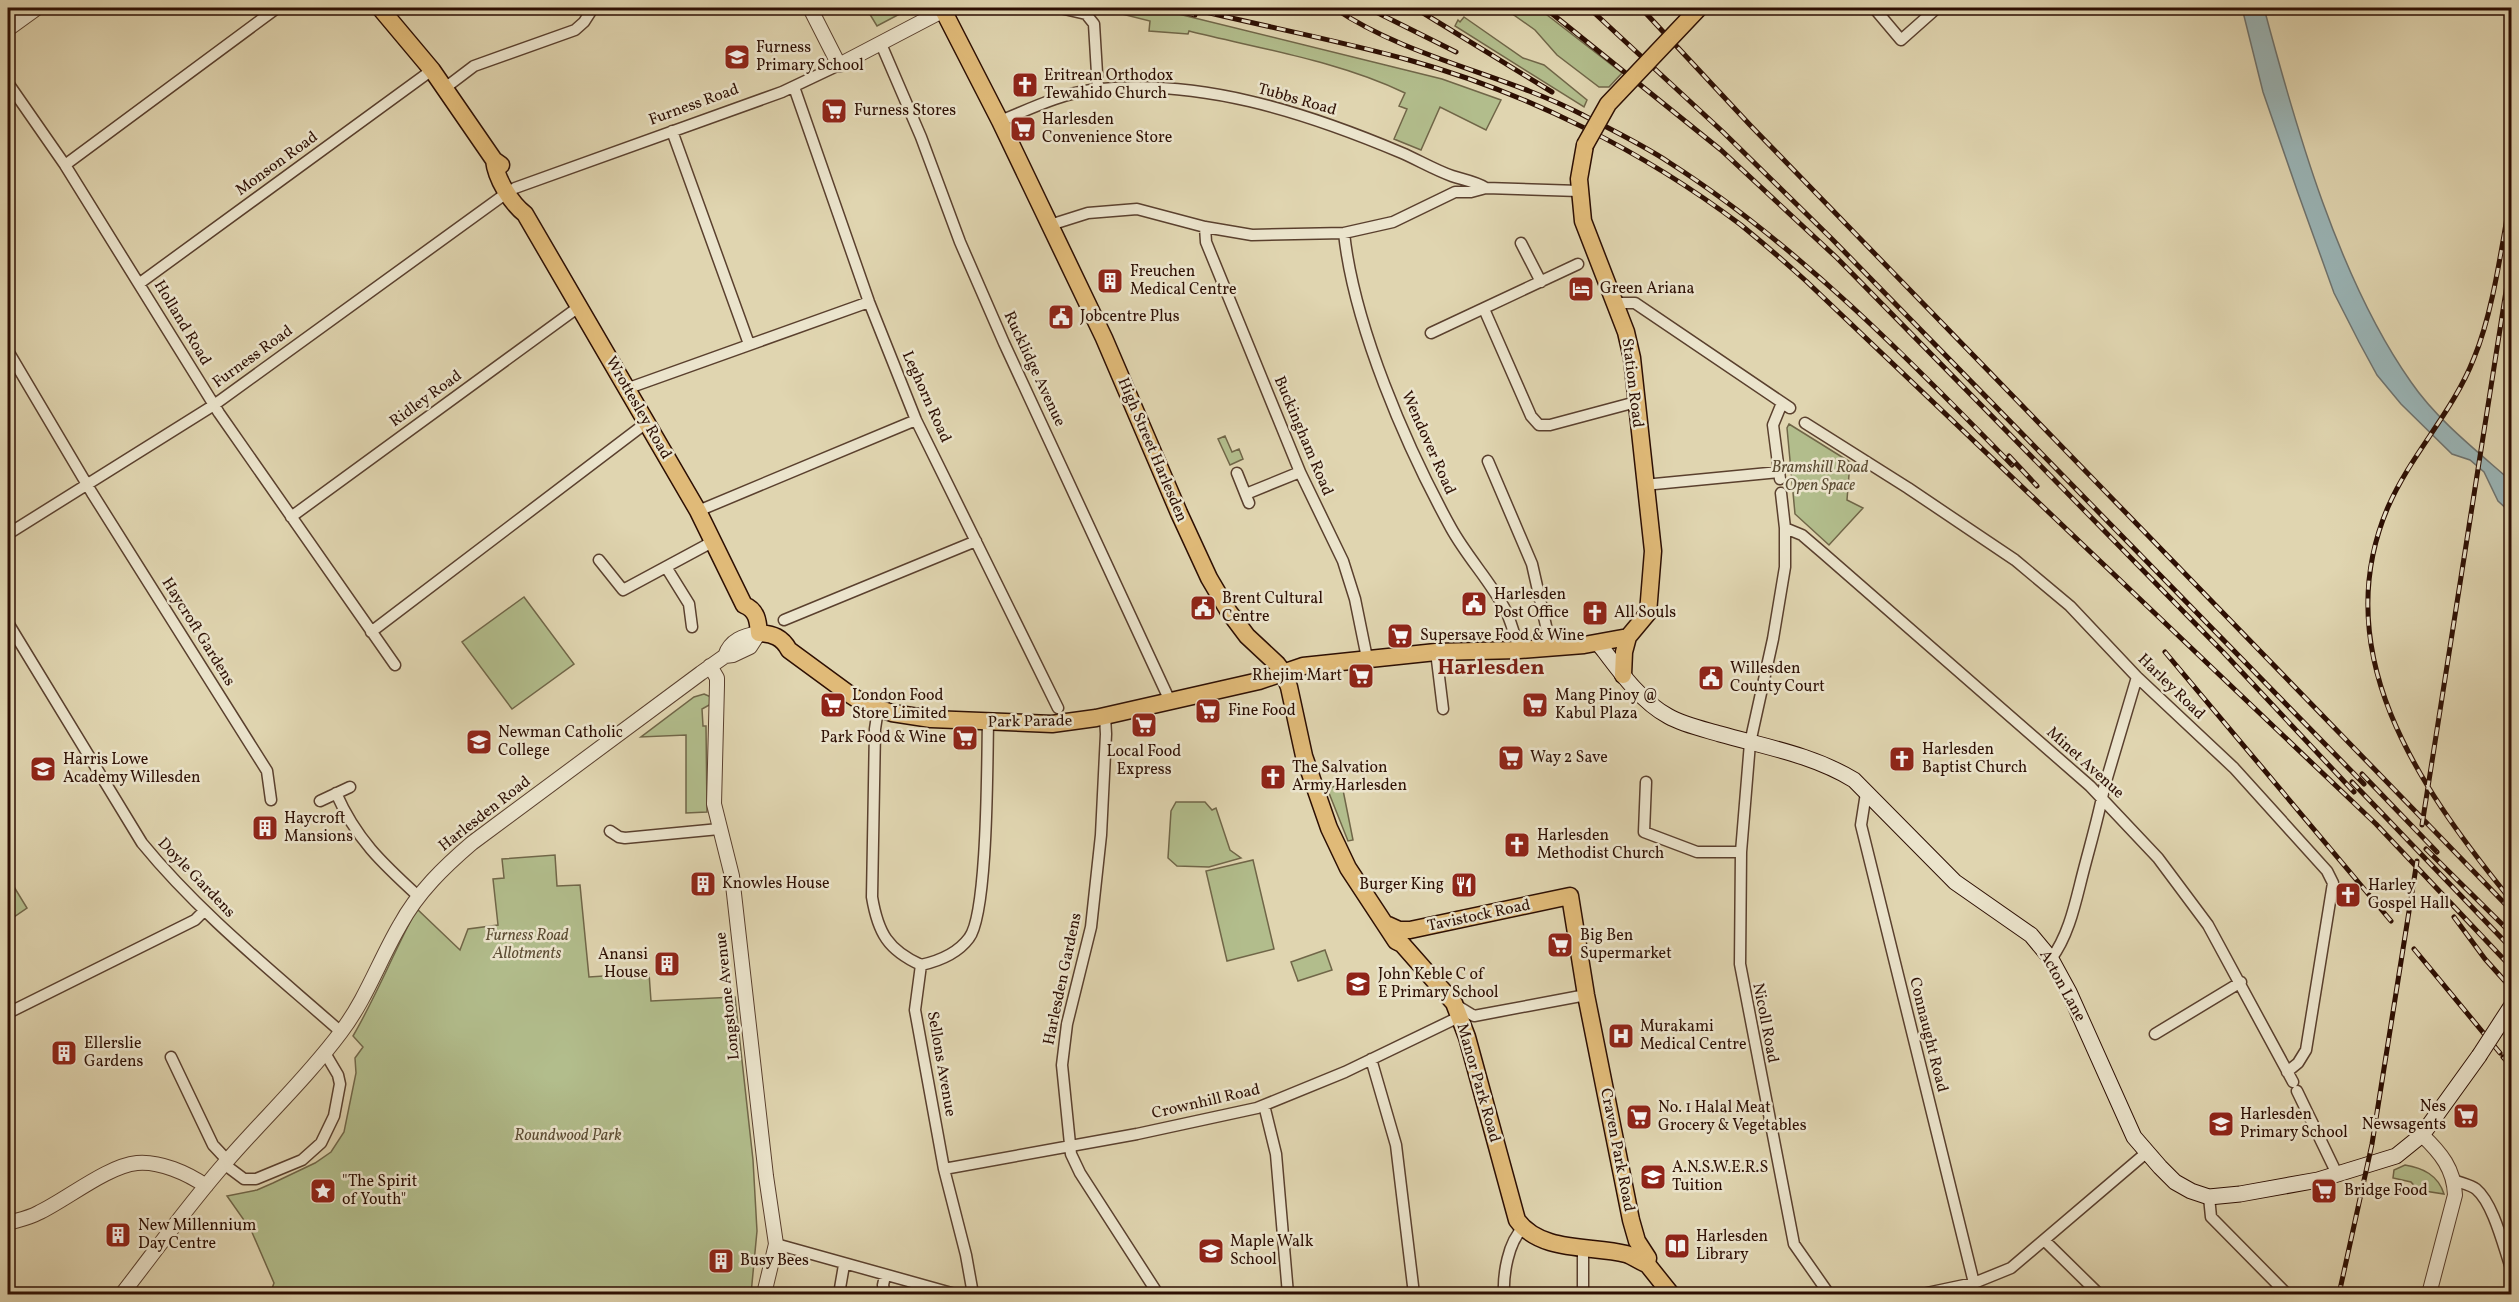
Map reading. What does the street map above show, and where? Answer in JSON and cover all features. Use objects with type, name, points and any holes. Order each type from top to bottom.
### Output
[{"type":"main road","name":"Wrottesley Road","points":[[380,8],[432,70],[494,160],[495,170],[512,190],[517,208],[525,214],[580,306],[698,511],[744,605],[742,612],[748,623],[767,638]]},
{"type":"main road","name":"Station Road","points":[[1628,637],[1648,613],[1653,551],[1644,485],[1632,358],[1616,303],[1586,230],[1579,191],[1580,171],[1585,145],[1608,104],[1699,8]]},
{"type":"main road","name":"High Street Harlesden","points":[[943,9],[1000,121],[1104,338],[1209,578],[1229,612],[1247,636],[1283,672]]},
{"type":"main road","points":[[1283,672],[1303,666],[1367,658],[1436,652],[1551,648],[1599,644],[1628,637],[1624,652],[1623,675]]},
{"type":"main road","name":"Park Parade","points":[[767,638],[849,694],[878,709],[931,719],[988,723],[1052,724],[1105,716],[1258,681],[1283,672]]},
{"type":"main road","name":"Acton Lane","points":[[1599,644],[1623,675],[1656,708],[1669,717],[1689,726],[1804,756],[1854,780],[1955,882],[2031,935],[2051,959],[2069,992],[2134,1137],[2146,1153],[2175,1182],[2191,1191],[2209,1197],[2240,1194],[2318,1180],[2396,1156],[2422,1135],[2479,1056],[2511,1005]]},
{"type":"main road","name":"Manor Park Road","points":[[1283,672],[1289,687],[1304,756],[1329,828],[1348,868],[1392,935],[1406,937],[1456,1010],[1467,1037],[1517,1220],[1523,1228]]},
{"type":"main road","name":"Tavistock Road","points":[[1406,937],[1570,896],[1586,995]]},
{"type":"main road","name":"Craven Park Road","points":[[1586,995],[1621,1176],[1637,1241],[1648,1258],[1647,1264],[1671,1294]]},
{"type":"main road","points":[[1523,1228],[1539,1238],[1583,1248],[1626,1254],[1647,1264]]},
{"type":"main road","points":[[1626,1254],[1637,1241]]},
{"type":"street","points":[[8,29],[37,8]]},
{"type":"street","points":[[65,165],[277,8]]},
{"type":"street","points":[[445,88],[474,66],[575,30],[584,22],[593,8]]},
{"type":"street","points":[[810,8],[839,65]]},
{"type":"street","points":[[1060,8],[1086,14],[1094,24],[1098,90]]},
{"type":"street","points":[[1874,8],[1901,40],[1937,8]]},
{"type":"street","name":"Furness Road","points":[[8,534],[214,405],[512,190],[794,87],[881,44],[943,9]]},
{"type":"street","name":"Rucklidge Avenue","points":[[881,44],[921,137],[960,242],[1004,343],[1170,701]]},
{"type":"street","name":"Monson Road","points":[[140,283],[432,70]]},
{"type":"street","name":"Holland Road","points":[[8,83],[65,165],[214,405],[394,665]]},
{"type":"street","name":"Leghorn Road","points":[[794,87],[869,302],[916,420],[1058,708]]},
{"type":"street","name":"Tubbs Road","points":[[1000,121],[1066,95],[1098,90],[1181,89],[1271,107],[1348,131],[1452,176],[1473,181],[1486,188],[1579,191]]},
{"type":"street","points":[[672,131],[749,344]]},
{"type":"street","points":[[1050,225],[1088,213],[1137,209],[1205,227],[1252,235],[1344,233],[1393,222],[1455,192],[1471,192],[1486,188]]},
{"type":"street","name":"Buckingham Road","points":[[1205,227],[1206,242],[1300,472],[1343,561],[1355,599],[1367,658]]},
{"type":"street","name":"Wendover Road","points":[[1344,233],[1355,291],[1371,345],[1394,405],[1433,495],[1462,549],[1506,610],[1513,650]]},
{"type":"street","points":[[1521,243],[1541,282]]},
{"type":"street","points":[[1431,333],[1578,264]]},
{"type":"street","points":[[626,389],[869,302]]},
{"type":"street","points":[[1616,303],[1635,303],[1786,406],[1773,425],[1779,476],[1644,485]]},
{"type":"street","name":"Ridley Road","points":[[291,517],[580,306]]},
{"type":"street","points":[[1484,309],[1531,417],[1539,425],[1636,402]]},
{"type":"street","name":"Haycroft Gardens","points":[[8,351],[267,771],[271,800]]},
{"type":"street","points":[[698,511],[916,420]]},
{"type":"street","points":[[370,632],[646,423]]},
{"type":"street","name":"Harley Road","points":[[1805,423],[1908,488],[2015,561],[2077,612],[2137,677],[2234,768],[2327,871],[2333,883],[2306,1050],[2298,1063],[2293,1082]]},
{"type":"street","points":[[1488,461],[1532,564],[1551,648]]},
{"type":"street","points":[[1237,473],[1248,498],[1300,472]]},
{"type":"street","name":"Nicoll Road","points":[[1781,493],[1785,528],[1783,587],[1750,743],[1741,852],[1742,978],[1794,1244],[1829,1294]]},
{"type":"street","name":"Minet Avenue","points":[[1785,528],[1802,535],[2103,798],[2164,865],[2192,901],[2241,982],[2337,1174]]},
{"type":"street","points":[[599,560],[623,590],[714,541]]},
{"type":"street","points":[[784,620],[976,541]]},
{"type":"street","points":[[666,567],[689,604],[692,627]]},
{"type":"street","name":"Doyle Gardens","points":[[8,623],[142,843],[204,911],[341,1032]]},
{"type":"street","name":"Harlesden Road","points":[[122,1294],[226,1162],[276,1109],[341,1032],[361,1003],[400,925],[418,896],[445,867],[472,843],[725,656],[728,647],[743,636],[767,638]]},
{"type":"street","points":[[1436,652],[1443,709]]},
{"type":"street","name":"Longstone Avenue","points":[[705,670],[716,693],[714,804],[732,876],[766,1176],[776,1244],[764,1294]]},
{"type":"street","points":[[2051,959],[2061,946],[2076,900],[2137,677]]},
{"type":"street","points":[[878,709],[872,897],[875,915],[883,936],[893,948],[921,965],[936,962],[958,949],[970,938],[975,926],[982,865],[988,723]]},
{"type":"street","name":"Harlesden Gardens","points":[[1105,716],[1101,835],[1091,927],[1067,1024],[1062,1065],[1070,1146],[1080,1173],[1158,1294]]},
{"type":"street","points":[[1646,782],[1644,832],[1697,852],[1741,852]]},
{"type":"street","points":[[320,801],[350,787]]},
{"type":"street","points":[[336,793],[348,820],[363,843],[418,896]]},
{"type":"street","name":"Connaught Road","points":[[1866,793],[1861,825],[1974,1283]]},
{"type":"street","points":[[610,831],[625,838],[697,833],[719,829]]},
{"type":"street","points":[[8,1012],[195,920],[204,911]]},
{"type":"street","name":"Sellons Avenue","points":[[921,965],[915,1010],[944,1169],[966,1255],[973,1294]]},
{"type":"street","points":[[2155,1034],[2241,982]]},
{"type":"street","points":[[1456,1010],[1474,1016],[1586,995]]},
{"type":"street","name":"Crownhill Road","points":[[944,1169],[1147,1132],[1264,1105],[1371,1059],[1456,1010]]},
{"type":"street","points":[[171,1057],[213,1145],[226,1162],[244,1179],[256,1179],[302,1160],[321,1143],[334,1116],[340,1084],[338,1075],[324,1053]]},
{"type":"street","points":[[1371,1059],[1396,1145],[1414,1294]]},
{"type":"street","points":[[1264,1105],[1276,1154],[1288,1294]]},
{"type":"street","points":[[2422,1135],[2442,1153],[2454,1180],[2455,1195],[2428,1294]]},
{"type":"street","points":[[1922,1294],[1974,1283],[2011,1268],[2146,1153]]},
{"type":"street","points":[[8,1223],[37,1214],[115,1170],[137,1163],[159,1165],[190,1176],[206,1186]]},
{"type":"street","points":[[2454,1180],[2474,1187],[2484,1198],[2511,1271]]},
{"type":"street","points":[[2209,1197],[2211,1217],[2287,1294]]},
{"type":"street","points":[[1504,1294],[1503,1281],[1514,1239],[1523,1228]]},
{"type":"street","points":[[2044,1240],[2099,1294]]},
{"type":"street","points":[[776,1244],[844,1265],[955,1294]]},
{"type":"street","points":[[1583,1248],[1583,1294]]},
{"type":"street","points":[[839,1294],[844,1265]]},
{"type":"street","points":[[885,1276],[883,1285],[885,1294]]},
{"type":"green space","points":[[866,8],[911,8],[877,26]]},
{"type":"green space","points":[[1098,8],[1154,8],[1442,79],[1501,100],[1486,130],[1440,107],[1421,150],[1394,139],[1407,109],[1399,106],[1405,93],[1353,72],[1299,57],[1189,31],[1188,34],[1149,31],[1150,21]]},
{"type":"green space","points":[[1504,8],[1538,8],[1622,73],[1609,87],[1599,87],[1557,55],[1535,30]]},
{"type":"green space","points":[[1464,17],[1523,58],[1544,65],[1587,100],[1584,107],[1455,26],[1458,20],[1460,22]]},
{"type":"green space","name":"Bramshill Road Open Space","points":[[1789,424],[1850,462],[1847,500],[1863,508],[1829,545],[1795,514],[1787,428]]},
{"type":"green space","points":[[1225,436],[1232,452],[1239,449],[1243,459],[1230,465],[1218,439]]},
{"type":"green space","points":[[524,597],[574,664],[512,709],[462,642]]},
{"type":"green space","points":[[704,694],[711,697],[711,704],[702,709],[703,726],[706,726],[707,812],[686,813],[686,735],[641,737],[694,697]]},
{"type":"green space","points":[[1342,785],[1353,840],[1348,841],[1327,788]]},
{"type":"green space","points":[[1176,802],[1205,802],[1212,810],[1216,808],[1230,850],[1241,858],[1209,867],[1177,866],[1168,858],[1171,811]]},
{"type":"green space","name":"Roundwood Park","points":[[555,855],[557,886],[580,885],[589,977],[649,973],[651,1001],[735,997],[753,1160],[757,1231],[751,1294],[270,1294],[274,1283],[251,1230],[227,1196],[257,1190],[315,1163],[331,1152],[344,1132],[356,1073],[355,1058],[363,1047],[353,1036],[417,909],[460,950],[468,929],[498,925],[493,879],[504,878],[502,859]]},
{"type":"green space","points":[[1253,860],[1274,949],[1227,961],[1206,871]]},
{"type":"green space","points":[[8,877],[27,908],[8,921]]},
{"type":"green space","points":[[1325,950],[1332,970],[1298,981],[1291,962]]},
{"type":"green space","points":[[2405,1165],[2418,1168],[2434,1177],[2444,1194],[2418,1190],[2411,1182],[2393,1178],[2394,1170]]},
{"type":"water","points":[[2242,8],[2264,8],[2290,103],[2322,202],[2362,297],[2385,342],[2421,396],[2458,434],[2511,481],[2511,513],[2498,501],[2484,472],[2470,460],[2452,454],[2401,404],[2377,375],[2359,342],[2334,293],[2298,193],[2263,92]]},
{"type":"railway","points":[[1168,8],[1195,15]]},
{"type":"railway","points":[[1189,8],[1409,60],[1497,89],[1541,107],[1624,149],[1665,173],[1741,225],[1806,281],[2376,824],[2512,968]]},
{"type":"railway","points":[[1334,8],[1363,26],[1394,40],[1552,100],[1627,138],[1670,163],[1762,229],[1806,266],[1933,384],[2012,465]]},
{"type":"railway","points":[[1368,8],[1456,52]]},
{"type":"railway","points":[[1415,8],[1552,92]]},
{"type":"railway","points":[[1545,8],[1721,150],[1837,258],[2224,653],[2354,792]]},
{"type":"railway","points":[[1589,8],[1723,132],[1832,239],[2364,784]]},
{"type":"railway","points":[[1641,8],[1750,125],[2512,911]]},
{"type":"railway","points":[[2506,894],[2442,808],[2414,762],[2391,714],[2375,664],[2368,613],[2372,561],[2388,507],[2408,469],[2455,397],[2481,339],[2497,276],[2512,190]]},
{"type":"railway","points":[[2422,825],[2512,253]]},
{"type":"railway","points":[[2009,456],[2037,486]]},
{"type":"railway","points":[[2165,652],[2391,921]]},
{"type":"railway","points":[[2362,774],[2437,852]]},
{"type":"railway","points":[[2352,782],[2512,949]]},
{"type":"railway","points":[[2426,849],[2512,934]]},
{"type":"railway","points":[[2339,1294],[2372,1144],[2417,861]]},
{"type":"railway","points":[[2454,917],[2485,959],[2512,989]]},
{"type":"railway","points":[[2414,949],[2500,1053]]},
{"type":"railway","points":[[2503,1057],[2512,1067]]},
{"type":"place","name":"Furness Primary School","points":[[737,57]]},
{"type":"place","name":"Eritrean Orthodox Tewahido Church","points":[[1025,85]]},
{"type":"place","name":"Furness Stores","points":[[834,111]]},
{"type":"place","name":"Harlesden Convenience Store","points":[[1023,129]]},
{"type":"place","name":"Freuchen Medical Centre","points":[[1110,281]]},
{"type":"place","name":"Green Ariana","points":[[1581,289]]},
{"type":"place","name":"Jobcentre Plus","points":[[1061,317]]},
{"type":"place","name":"Harlesden Post Office","points":[[1474,604]]},
{"type":"place","name":"Brent Cultural Centre","points":[[1203,608]]},
{"type":"place","name":"All Souls","points":[[1595,613]]},
{"type":"place","name":"Supersave Food & Wine","points":[[1400,636]]},
{"type":"place","name":"Rhejim Mart","points":[[1361,676]]},
{"type":"place","name":"Willesden County Court","points":[[1711,678]]},
{"type":"place","name":"London Food Store Limited","points":[[833,705]]},
{"type":"place","name":"Mang Pinoy @ Kabul Plaza","points":[[1535,705]]},
{"type":"place","name":"Fine Food","points":[[1208,711]]},
{"type":"place","name":"Local Food Express","points":[[1144,725]]},
{"type":"place","name":"Park Food & Wine","points":[[965,738]]},
{"type":"place","name":"Newman Catholic College","points":[[479,742]]},
{"type":"place","name":"Way 2 Save","points":[[1511,758]]},
{"type":"place","name":"Harlesden Baptist Church","points":[[1902,759]]},
{"type":"place","name":"Harris Lowe Academy Willesden","points":[[43,769]]},
{"type":"place","name":"The Salvation Army Harlesden","points":[[1273,777]]},
{"type":"place","name":"Haycroft Mansions","points":[[265,828]]},
{"type":"place","name":"Harlesden Methodist Church","points":[[1517,845]]},
{"type":"place","name":"Knowles House","points":[[703,884]]},
{"type":"place","name":"Burger King","points":[[1464,885]]},
{"type":"place","name":"Harley Gospel Hall","points":[[2348,895]]},
{"type":"place","name":"Big Ben Supermarket","points":[[1560,945]]},
{"type":"place","name":"Anansi House","points":[[667,964]]},
{"type":"place","name":"John Keble C of E Primary School","points":[[1358,984]]},
{"type":"place","name":"Murakami Medical Centre","points":[[1621,1036]]},
{"type":"place","name":"Ellerslie Gardens","points":[[64,1053]]},
{"type":"place","name":"Nes Newsagents","points":[[2466,1116]]},
{"type":"place","name":"No. 1 Halal Meat Grocery & Vegetables","points":[[1639,1117]]},
{"type":"place","name":"Harlesden Primary School","points":[[2221,1124]]},
{"type":"place","name":"A.N.S.W.E.R.S Tuition","points":[[1653,1177]]},
{"type":"place","name":"\"The Spirit of Youth\"","points":[[323,1191]]},
{"type":"place","name":"Bridge Food","points":[[2324,1191]]},
{"type":"place","name":"New Millennium Day Centre","points":[[118,1235]]},
{"type":"place","name":"Harlesden Library","points":[[1677,1246]]},
{"type":"place","name":"Maple Walk School","points":[[1211,1251]]},
{"type":"place","name":"Busy Bees","points":[[721,1261]]},
{"type":"district","name":"Harlesden","points":[[1491,668]]},
{"type":"park label","name":"Furness Road Allotments","points":[[527,945]]}]
